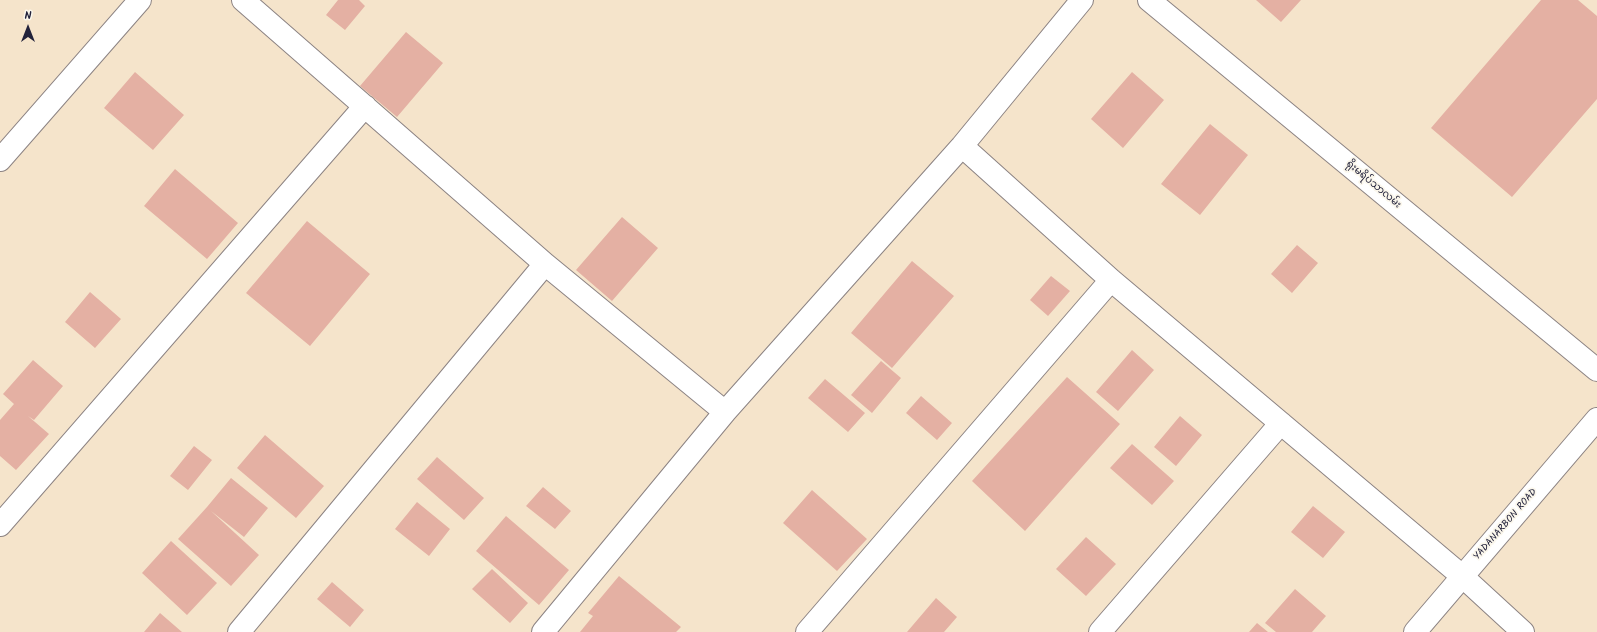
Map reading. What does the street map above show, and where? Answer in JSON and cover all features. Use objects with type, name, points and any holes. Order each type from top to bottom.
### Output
[{"type":"street","points":[[0,160],[140,0]]},
{"type":"street","points":[[243,0],[545,264],[725,412]]},
{"type":"street","points":[[544,632],[725,412],[962,146],[1082,0]]},
{"type":"street","name":"ရိုးမရိပ်သာလမ်း","points":[[1149,0],[1597,370]]},
{"type":"street","points":[[0,526],[365,106]]},
{"type":"street","points":[[962,146],[1112,280],[1462,576],[1523,632]]},
{"type":"street","points":[[239,632],[545,264]]},
{"type":"street","points":[[807,632],[1112,280]]},
{"type":"street","name":"YADANARBON ROAD","points":[[1415,632],[1597,419]]},
{"type":"street","points":[[1100,632],[1281,423]]},
{"type":"building","points":[[338,0],[359,0],[365,6],[345,30],[326,15]]},
{"type":"building","points":[[1256,0],[1301,0],[1281,22]]},
{"type":"building","points":[[1541,0],[1578,0],[1597,16],[1597,99],[1512,197],[1431,128]]},
{"type":"building","points":[[406,32],[443,63],[397,117],[360,86]]},
{"type":"building","points":[[135,72],[184,115],[153,150],[104,108]]},
{"type":"building","points":[[1132,72],[1164,100],[1123,148],[1091,119]]},
{"type":"building","points":[[1210,124],[1248,155],[1200,215],[1161,184]]},
{"type":"building","points":[[175,169],[238,223],[207,259],[144,206]]},
{"type":"building","points":[[622,217],[658,248],[612,301],[576,270]]},
{"type":"building","points":[[307,221],[370,274],[310,346],[246,293]]},
{"type":"building","points":[[1297,245],[1318,263],[1292,293],[1271,274]]},
{"type":"building","points":[[912,261],[954,296],[892,368],[851,333]]},
{"type":"building","points":[[1051,276],[1070,291],[1048,316],[1030,300]]},
{"type":"building","points":[[90,292],[121,319],[95,348],[65,322]]},
{"type":"building","points":[[1132,350],[1154,370],[1118,411],[1096,392]]},
{"type":"building","points":[[33,360],[63,386],[34,420],[28,416],[49,434],[16,470],[0,456],[0,420],[14,404],[3,394]]},
{"type":"building","points":[[881,361],[901,378],[872,413],[851,395]]},
{"type":"building","points":[[1067,377],[1120,424],[1025,531],[972,481]]},
{"type":"building","points":[[825,379],[865,413],[848,432],[808,398]]},
{"type":"building","points":[[921,396],[952,423],[937,440],[906,413]]},
{"type":"building","points":[[1180,416],[1202,435],[1176,466],[1154,447]]},
{"type":"building","points":[[265,435],[324,486],[296,518],[237,468]]},
{"type":"building","points":[[1132,444],[1174,481],[1152,505],[1110,468]]},
{"type":"building","points":[[194,446],[212,460],[188,490],[170,476]]},
{"type":"building","points":[[437,457],[484,498],[464,520],[417,479]]},
{"type":"building","points":[[231,478],[268,508],[244,537],[211,511],[259,555],[231,586],[178,539]]},
{"type":"building","points":[[543,487],[571,511],[555,529],[526,506]]},
{"type":"building","points":[[812,490],[867,539],[837,571],[783,523]]},
{"type":"building","points":[[417,502],[450,529],[429,556],[395,529]]},
{"type":"building","points":[[1313,506],[1345,532],[1323,558],[1291,532]]},
{"type":"building","points":[[506,516],[569,570],[539,605],[476,551]]},
{"type":"building","points":[[1086,537],[1116,564],[1086,596],[1056,569]]},
{"type":"building","points":[[171,541],[217,583],[187,615],[142,573]]},
{"type":"building","points":[[492,569],[528,603],[510,623],[472,589]]},
{"type":"building","points":[[619,576],[681,627],[676,632],[580,632],[593,616],[588,613]]},
{"type":"building","points":[[332,582],[364,610],[350,627],[317,599]]},
{"type":"building","points":[[1295,589],[1326,616],[1312,632],[1276,632],[1265,623]]},
{"type":"building","points":[[936,598],[957,617],[944,632],[907,632]]},
{"type":"building","points":[[160,613],[182,632],[144,632]]},
{"type":"building","points":[[1257,623],[1268,632],[1249,632]]}]
